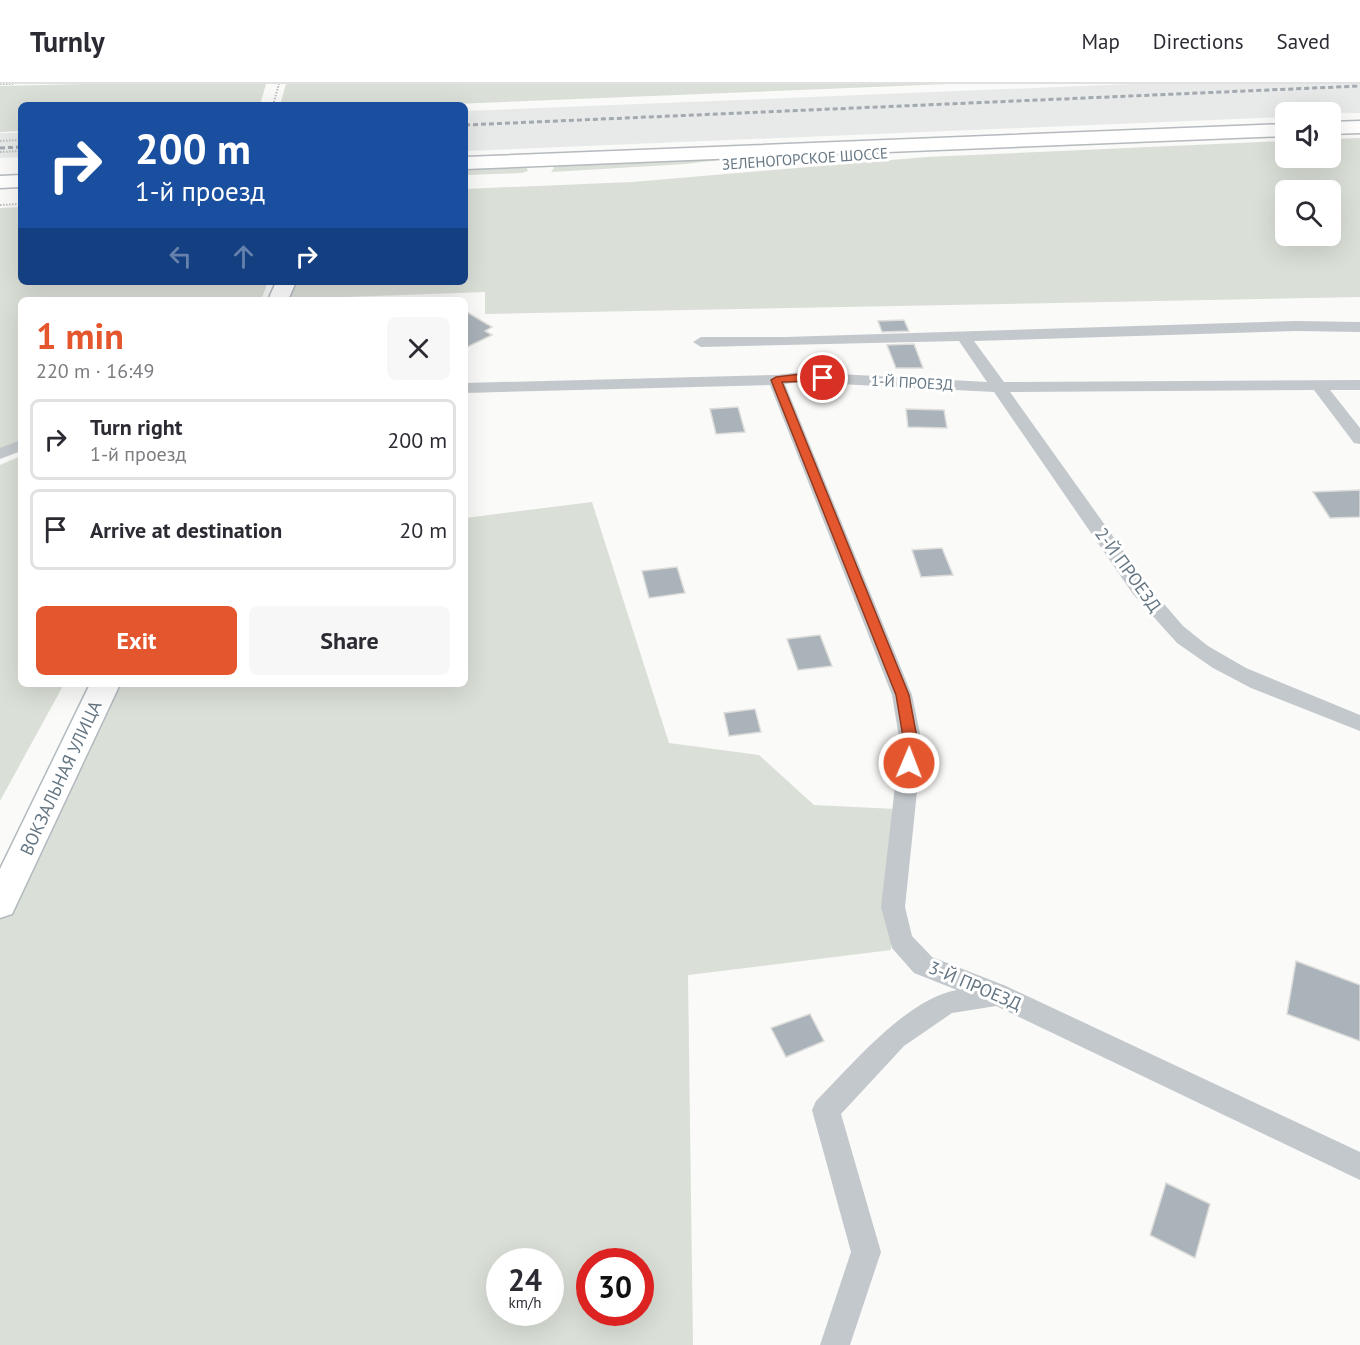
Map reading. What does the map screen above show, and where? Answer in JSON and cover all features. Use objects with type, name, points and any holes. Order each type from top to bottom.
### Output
[{"type":"main road","points":[[1341,128],[1360,127]]},
{"type":"main road","name":"ЗЕЛЕНОГОРСКОЕ ШОССЕ","points":[[468,180],[522,170],[1275,130]]},
{"type":"main road","name":"ЗЕЛЕНОГОРСКОЕ ШОССЕ","points":[[468,163],[522,170]]},
{"type":"main road","points":[[0,182],[18,181]]},
{"type":"main road","points":[[0,200],[18,199]]},
{"type":"street","points":[[701,342],[785,342],[1296,326],[1360,327]]},
{"type":"street","name":"2-Й ПРОЕЗД","points":[[964,337],[1140,589],[1167,623],[1199,651],[1248,679],[1360,723]]},
{"type":"street","points":[[785,342],[801,377]]},
{"type":"street","name":"1-Й ПРОЕЗД","points":[[468,388],[776,380],[801,377],[998,387],[1360,385]]},
{"type":"street","name":"3-Й ПРОЕЗД","points":[[776,380],[902,695],[911,743],[893,907],[901,941],[924,965],[997,994],[1360,1166]]},
{"type":"street","points":[[1319,386],[1360,439]]},
{"type":"street","points":[[0,454],[18,446]]},
{"type":"street","name":"ВОКЗАЛЬНАЯ УЛИЦА","points":[[0,904],[104,687]]},
{"type":"street","points":[[835,1345],[866,1252],[826,1110],[895,1038],[946,1003],[997,994]]},
{"type":"path","points":[[0,84],[13,84]]},
{"type":"path","points":[[274,102],[279,84]]},
{"type":"path","points":[[0,141],[18,140]]},
{"type":"path","points":[[0,152],[18,151]]},
{"type":"path","points":[[0,205],[18,204]]},
{"type":"shaded area","points":[[266,84],[261,102],[18,102],[18,131],[0,132],[0,86]]},
{"type":"shaded area","points":[[286,84],[947,84],[468,103],[281,102]]},
{"type":"shaded area","points":[[1131,84],[1360,84],[1360,113],[1341,113],[1341,102],[1275,102],[1275,117],[468,151],[468,111]]},
{"type":"shaded area","points":[[0,133],[18,133],[18,157],[0,158]]},
{"type":"shaded area","points":[[1360,138],[1360,297],[485,314],[485,292],[291,297],[294,285],[468,285],[468,189],[632,182],[927,157],[1275,141],[1275,168],[1341,168],[1341,139]]},
{"type":"shaded area","points":[[736,158],[686,164],[551,172],[554,168],[550,164]]},
{"type":"shaded area","points":[[526,166],[528,171],[468,175],[468,168]]},
{"type":"shaded area","points":[[18,207],[18,285],[267,285],[262,297],[18,297],[18,443],[0,450],[0,208]]},
{"type":"shaded area","points":[[18,457],[18,687],[62,687],[0,801],[0,465]]},
{"type":"shaded area","points":[[592,502],[669,743],[759,755],[814,805],[895,809],[891,950],[688,975],[693,1345],[0,1345],[0,915],[110,687],[468,687],[468,518]]},
{"type":"building","points":[[468,313],[492,327],[485,331],[492,335],[468,347]]},
{"type":"building","points":[[904,320],[909,331],[882,332],[878,321]]},
{"type":"building","points":[[914,344],[923,368],[896,368],[887,345]]},
{"type":"building","points":[[738,407],[745,432],[716,434],[710,409]]},
{"type":"building","points":[[906,409],[944,410],[947,428],[908,427]]},
{"type":"building","points":[[1360,490],[1360,517],[1330,518],[1313,492]]},
{"type":"building","points":[[942,548],[953,575],[921,577],[912,550]]},
{"type":"building","points":[[677,567],[685,593],[649,598],[642,571]]},
{"type":"building","points":[[820,635],[832,666],[798,670],[787,639]]},
{"type":"building","points":[[755,709],[761,732],[729,736],[724,713]]},
{"type":"building","points":[[1296,961],[1360,985],[1360,1041],[1287,1014]]},
{"type":"building","points":[[810,1014],[824,1041],[786,1057],[771,1028]]},
{"type":"building","points":[[1166,1183],[1210,1204],[1195,1258],[1150,1235]]},
{"type":"railway","points":[[468,125],[1360,86]]},
{"type":"railway","points":[[0,148],[18,147]]},
{"type":"route","points":[[823,378],[801,377],[776,380],[902,695],[911,743],[909,763]]}]
